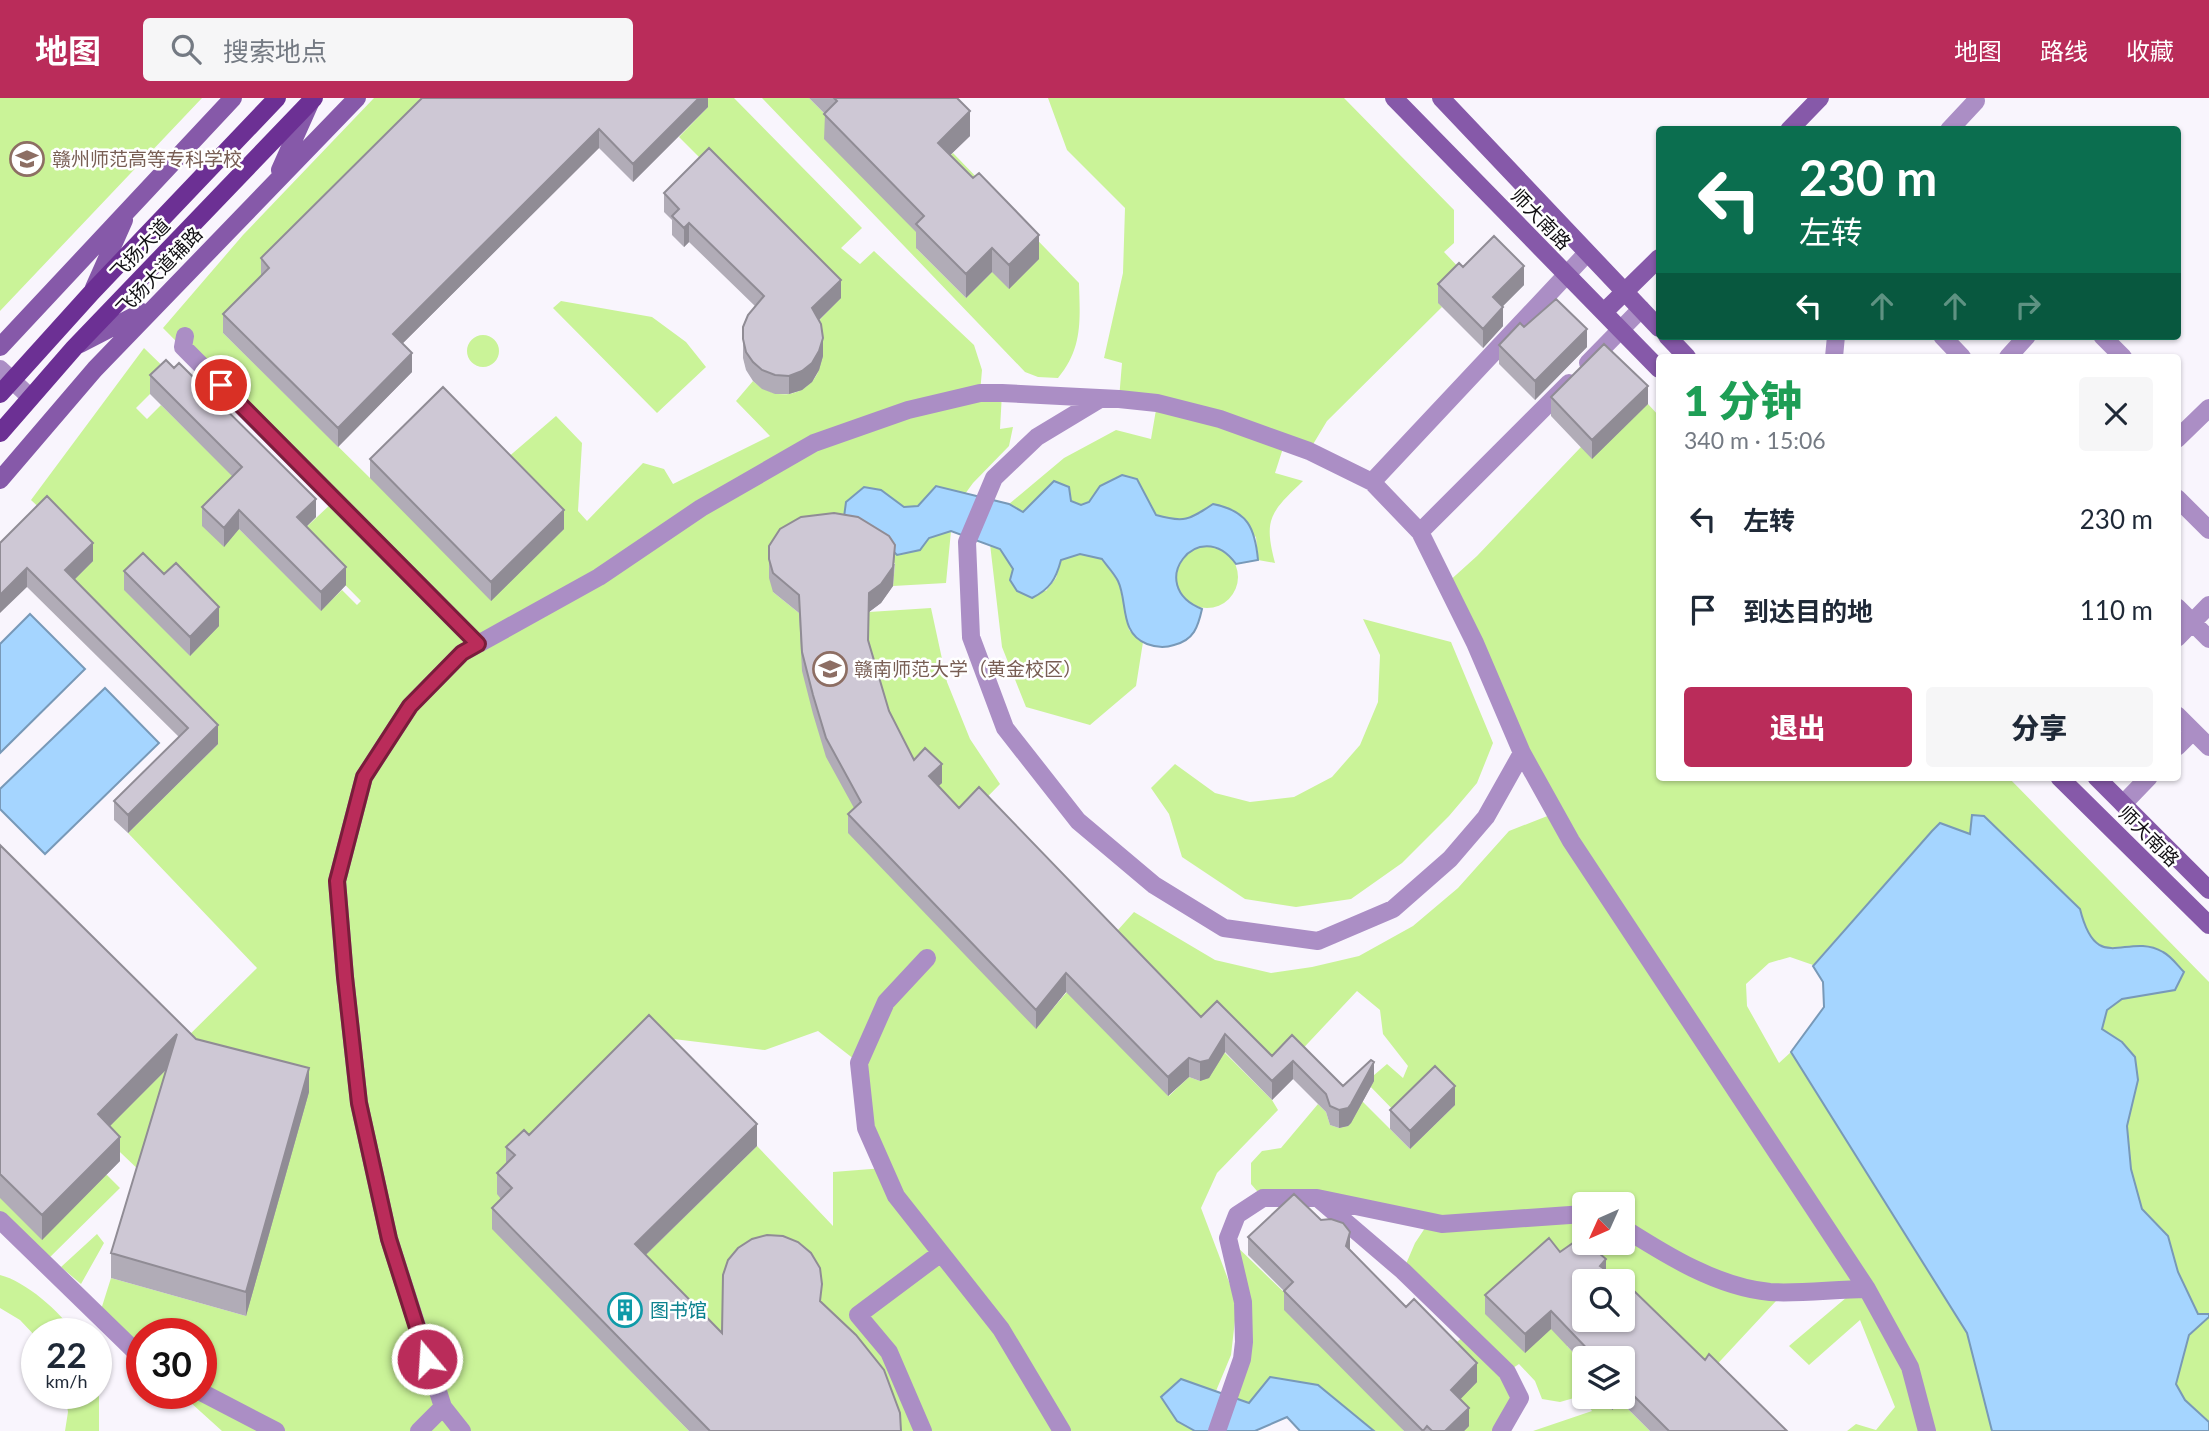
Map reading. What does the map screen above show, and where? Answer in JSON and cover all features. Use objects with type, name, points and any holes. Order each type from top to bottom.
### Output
[{"type":"main road","name":"飞扬大道","points":[[4,381],[278,98]]},
{"type":"main road","name":"飞扬大道","points":[[0,433],[74,348],[313,99]]},
{"type":"street","points":[[0,347],[233,98]]},
{"type":"street","name":"飞扬大道辅路","points":[[0,480],[95,369],[357,98]]},
{"type":"street","name":"师大南路","points":[[1394,98],[1656,366]]},
{"type":"street","name":"师大南路","points":[[1441,98],[1656,325]]},
{"type":"street","points":[[1793,126],[1820,98]]},
{"type":"street","points":[[274,183],[313,99]]},
{"type":"street","points":[[1953,126],[1976,101]]},
{"type":"street","points":[[93,291],[129,208]]},
{"type":"street","points":[[1372,482],[1587,253]]},
{"type":"street","points":[[1604,312],[1656,261]]},
{"type":"street","points":[[74,348],[155,305]]},
{"type":"street","points":[[1420,532],[1641,309]]},
{"type":"street","points":[[186,336],[183,347],[478,644]]},
{"type":"street","points":[[1671,340],[1684,354]]},
{"type":"street","points":[[1946,340],[1959,354]]},
{"type":"street","points":[[2011,354],[2023,340]]},
{"type":"street","points":[[2106,340],[2120,354]]},
{"type":"street","points":[[4,381],[30,397]]},
{"type":"street","points":[[462,1431],[443,1407],[389,1239],[359,1103],[337,881],[364,777],[410,706],[462,653],[599,577],[701,508],[814,443],[908,410],[980,393],[1157,403],[1220,419],[1309,451],[1372,482],[1420,532],[1475,643],[1522,753],[1571,841],[1867,1289],[1910,1367],[1927,1431]]},
{"type":"street","points":[[1100,399],[1037,437],[994,478],[967,542],[971,637],[1005,728],[1078,821],[1154,885],[1224,928],[1318,941],[1394,909],[1450,859],[1486,817],[1522,753]]},
{"type":"street","points":[[2181,437],[2202,427],[2209,408]]},
{"type":"street","points":[[2181,502],[2209,530]]},
{"type":"street","points":[[2181,634],[2209,605]]},
{"type":"street","points":[[2181,611],[2209,639]]},
{"type":"street","points":[[2181,719],[2209,747]]},
{"type":"street","points":[[2181,743],[2193,731]]},
{"type":"street","name":"师大南路","points":[[2063,781],[2209,925]]},
{"type":"street","name":"师大南路","points":[[2100,781],[2209,890]]},
{"type":"street","points":[[2123,804],[2145,781]]},
{"type":"street","points":[[927,958],[886,1002],[859,1063],[866,1128],[897,1196],[1001,1329],[1062,1431]]},
{"type":"street","points":[[1217,1431],[1242,1359],[1243,1302],[1228,1238],[1237,1215],[1263,1198],[1317,1198],[1442,1224],[1572,1215]]},
{"type":"street","points":[[1317,1198],[1403,1271],[1507,1372],[1520,1398],[1502,1431]]},
{"type":"street","points":[[0,1220],[126,1343]]},
{"type":"street","points":[[1635,1235],[1664,1254],[1725,1281],[1770,1292],[1867,1289]]},
{"type":"street","points":[[923,1431],[890,1352],[858,1315],[942,1253]]},
{"type":"street","points":[[217,1400],[276,1431]]},
{"type":"street","points":[[419,1431],[443,1407]]},
{"type":"green space","points":[[0,98],[202,98],[0,311]]},
{"type":"green space","points":[[374,98],[440,98],[223,333],[370,478],[500,464],[556,416],[582,443],[578,511],[587,521],[643,463],[664,469],[673,484],[770,436],[736,401],[753,381],[766,390],[779,394],[793,393],[807,386],[819,368],[815,325],[840,298],[679,137],[708,107],[699,98],[734,98],[862,228],[841,248],[860,264],[874,251],[974,345],[982,370],[980,393],[1002,393],[1000,429],[1013,427],[1009,446],[965,494],[950,495],[912,508],[901,506],[881,490],[929,538],[951,531],[946,583],[893,586],[895,564],[889,554],[773,592],[799,613],[1036,1028],[1067,992],[1169,1096],[1189,1077],[1200,1081],[1220,1048],[1272,1100],[1278,1110],[1217,1173],[1201,1208],[1237,1303],[1231,1355],[1216,1391],[1181,1379],[1177,1421],[1195,1431],[899,1431],[723,1356],[635,1265],[757,1146],[833,1226],[833,1172],[884,1168],[859,1063],[818,1031],[765,1050],[649,1036],[512,1210],[493,1229],[689,1431],[222,1431],[198,1409],[217,1409],[217,1318],[126,1318],[126,1342],[112,1329],[112,1318],[99,1316],[111,1278],[246,1316],[142,1173],[101,1134],[177,1059],[178,1046],[257,968],[128,833],[218,744],[65,589],[47,515],[31,500],[144,348],[179,382],[165,379],[136,408],[147,419],[161,405],[242,485],[239,529],[321,610],[342,590],[357,605],[361,601],[297,536],[334,501],[163,328],[243,235]]},
{"type":"green space","points":[[762,98],[809,98],[837,126],[924,240],[917,249],[966,298],[992,272],[938,167],[953,153],[1079,283],[1076,345],[1058,378],[1038,377],[1025,372]]},
{"type":"green space","points":[[1048,98],[1344,98],[1454,210],[1454,243],[1444,252],[1465,274],[1438,302],[1442,307],[1327,421],[1309,451],[1285,442],[1275,473],[1303,481],[1283,501],[1272,517],[1270,536],[1275,563],[1258,560],[1256,537],[1213,504],[1186,518],[1173,519],[1156,515],[1137,479],[1100,486],[1089,502],[1081,505],[1071,501],[1054,481],[1023,512],[1009,504],[1064,458],[1116,430],[1151,439],[1157,404],[1119,399],[1122,363],[1104,358],[1123,273],[1125,208],[1067,150]]},
{"type":"green space","points":[[561,301],[652,317],[686,342],[706,367],[657,413],[553,308]]},
{"type":"green space","points":[[483,335],[494,340],[499,351],[494,362],[483,367],[472,362],[467,351],[472,340]]},
{"type":"green space","points":[[1648,404],[1656,413],[1656,781],[2012,781],[2209,982],[2209,1314],[2198,1314],[2178,1272],[2168,1236],[2142,1209],[2131,1169],[2127,1126],[2138,1080],[2122,1042],[2102,1030],[2107,1010],[2122,999],[2175,990],[2143,947],[2108,948],[2101,945],[2089,933],[2080,908],[1970,834],[1932,831],[1813,965],[1790,957],[1769,963],[1746,984],[1747,1006],[1779,1063],[1791,1052],[1967,1333],[1992,1431],[1847,1431],[1856,1424],[1876,1430],[1895,1407],[1860,1320],[1809,1365],[1789,1346],[1847,1297],[1776,1301],[1709,1373],[1635,1311],[1635,1269],[1592,1269],[1580,1257],[1578,1269],[1572,1269],[1567,1346],[1572,1351],[1572,1399],[1560,1402],[1542,1399],[1535,1381],[1519,1364],[1507,1372],[1520,1398],[1501,1431],[1464,1431],[1451,1409],[1447,1351],[1466,1334],[1403,1271],[1415,1243],[1429,1222],[1263,1198],[1251,1184],[1251,1163],[1262,1151],[1281,1148],[1318,1104],[1326,1112],[1330,1125],[1339,1128],[1348,1126],[1362,1101],[1410,1149],[1455,1105],[1401,1118],[1366,1082],[1387,1064],[1403,1078],[1408,1066],[1383,1034],[1380,1010],[1357,991],[1295,1057],[1272,1075],[1201,1036],[1109,940],[1134,912],[1215,960],[1271,973],[1359,956],[1413,926],[1458,888],[1509,831],[1555,813],[1446,584],[1477,556],[1581,447]]},
{"type":"green space","points":[[990,544],[1000,549],[1013,569],[1046,591],[1056,578],[1061,560],[1080,554],[1102,559],[1119,583],[1129,630],[1143,642],[1136,686],[1090,725],[1026,707],[1002,647]]},
{"type":"green space","points":[[1201,546],[1213,546],[1229,555],[1236,565],[1236,589],[1229,599],[1213,608],[1201,608],[1190,603],[1181,594],[1176,583],[1176,571],[1181,560],[1190,551]]},
{"type":"green space","points":[[931,608],[947,682],[970,739],[1000,784],[959,826],[914,779],[868,658],[869,612]]},
{"type":"green space","points":[[1363,619],[1451,642],[1493,743],[1477,783],[1449,816],[1402,863],[1351,899],[1296,907],[1245,899],[1182,857],[1169,814],[1151,788],[1175,764],[1215,793],[1250,802],[1294,797],[1332,777],[1360,745],[1378,702],[1380,655]]},
{"type":"green space","points":[[107,1175],[120,1188],[44,1263],[0,1220],[0,1198]]},
{"type":"green space","points":[[97,1234],[104,1243],[81,1284],[61,1267]]},
{"type":"green space","points":[[1228,1238],[1293,1301],[1404,1431],[1374,1431],[1317,1385],[1270,1377],[1250,1404],[1229,1396],[1242,1358]]},
{"type":"green space","points":[[0,1275],[10,1278],[41,1298],[62,1318],[21,1318],[21,1321],[0,1308]]},
{"type":"green space","points":[[2209,1317],[2209,1423],[2185,1400],[2176,1384],[2189,1335]]},
{"type":"green space","points":[[68,1409],[99,1409],[99,1431],[65,1431]]},
{"type":"green space","points":[[1591,1409],[1628,1409],[1650,1431],[1533,1431],[1592,1411]]},
{"type":"water","points":[[1122,475],[1137,479],[1156,515],[1173,519],[1186,518],[1213,504],[1242,516],[1252,530],[1258,560],[1236,564],[1221,550],[1207,546],[1193,550],[1183,559],[1177,571],[1177,585],[1185,598],[1202,609],[1194,632],[1181,643],[1164,647],[1150,645],[1138,639],[1128,625],[1118,581],[1102,559],[1080,554],[1061,560],[1051,583],[1032,598],[1017,591],[1010,580],[1013,569],[1000,549],[951,531],[929,538],[920,550],[897,555],[885,543],[844,517],[846,502],[864,487],[881,490],[904,507],[918,506],[936,486],[1009,504],[1023,512],[1054,481],[1069,487],[1071,501],[1081,505],[1089,502],[1100,486]]},
{"type":"water","points":[[30,614],[85,669],[0,753],[0,644]]},
{"type":"water","points":[[105,688],[159,743],[45,854],[0,809],[0,789]]},
{"type":"water","points":[[1972,815],[1984,816],[2080,909],[2087,930],[2095,941],[2104,947],[2150,947],[2166,954],[2184,972],[2175,990],[2122,999],[2107,1010],[2102,1029],[2122,1042],[2135,1057],[2138,1080],[2127,1126],[2131,1169],[2142,1209],[2168,1236],[2178,1272],[2198,1314],[2209,1314],[2189,1335],[2176,1384],[2185,1400],[2209,1422],[2209,1431],[1992,1431],[1967,1333],[1791,1052],[1824,1007],[1823,982],[1813,966],[1940,823],[1970,834]]},
{"type":"water","points":[[1270,1377],[1318,1385],[1374,1431],[1300,1431],[1287,1417],[1255,1431],[1195,1431],[1177,1421],[1161,1397],[1181,1379],[1249,1403]]},
{"type":"building","points":[[422,98],[699,98],[633,164],[599,129],[393,334],[412,353],[338,428],[223,314],[269,268],[261,258]]},
{"type":"building","points":[[834,98],[957,98],[970,111],[938,143],[973,178],[979,173],[1039,235],[1009,265],[992,248],[966,274],[916,224],[924,216],[824,114],[837,101]]},
{"type":"building","points":[[709,148],[841,280],[812,308],[821,324],[823,338],[819,351],[812,363],[789,376],[762,370],[746,352],[743,327],[748,315],[764,296],[689,223],[684,228],[672,216],[679,209],[664,193]]},
{"type":"building","points":[[1494,236],[1524,266],[1493,297],[1503,307],[1483,329],[1438,284],[1459,263],[1463,267]]},
{"type":"building","points":[[1556,299],[1587,329],[1535,381],[1499,345],[1520,323],[1524,327]]},
{"type":"building","points":[[1604,344],[1648,386],[1592,440],[1551,397]]},
{"type":"building","points":[[166,360],[174,368],[179,363],[316,499],[297,517],[346,567],[321,592],[239,510],[224,528],[202,507],[242,467],[150,375]]},
{"type":"building","points":[[443,387],[564,510],[491,582],[370,459]]},
{"type":"building","points":[[47,496],[93,543],[65,570],[218,725],[128,815],[114,801],[188,728],[27,568],[0,595],[0,543]]},
{"type":"building","points":[[834,513],[858,517],[889,536],[895,545],[893,567],[881,584],[869,593],[868,640],[889,711],[914,760],[925,748],[942,764],[929,776],[959,808],[979,787],[1201,1017],[1217,1001],[1272,1056],[1292,1035],[1343,1086],[1371,1060],[1374,1062],[1348,1108],[1339,1110],[1330,1106],[1326,1094],[1293,1061],[1272,1081],[1225,1034],[1209,1060],[1200,1062],[1189,1058],[1168,1077],[1066,973],[1036,1010],[848,814],[861,802],[826,738],[813,695],[802,652],[799,595],[773,573],[769,559],[769,546],[780,529],[801,517]]},
{"type":"building","points":[[143,553],[164,574],[176,563],[219,607],[190,637],[124,571]]},
{"type":"building","points":[[0,845],[196,1039],[309,1068],[246,1292],[111,1253],[177,1034],[98,1114],[120,1137],[42,1215],[0,1174]]},
{"type":"building","points":[[649,1015],[757,1124],[635,1244],[722,1333],[723,1275],[728,1260],[738,1248],[752,1239],[767,1235],[783,1236],[798,1242],[811,1253],[820,1268],[820,1301],[856,1335],[884,1370],[900,1413],[901,1431],[710,1431],[492,1208],[512,1188],[497,1173],[515,1155],[506,1147],[524,1130],[529,1135]]},
{"type":"building","points":[[1435,1066],[1455,1086],[1410,1131],[1390,1110]]},
{"type":"building","points":[[1294,1194],[1321,1220],[1331,1219],[1343,1223],[1350,1232],[1346,1246],[1406,1307],[1414,1299],[1477,1363],[1451,1390],[1469,1408],[1445,1431],[1432,1431],[1427,1426],[1423,1431],[1284,1291],[1293,1282],[1248,1237]]},
{"type":"building","points":[[1549,1238],[1560,1252],[1572,1244],[1572,1255],[1601,1255],[1606,1259],[1600,1266],[1604,1269],[1572,1269],[1572,1332],[1635,1332],[1635,1292],[1705,1360],[1709,1354],[1787,1431],[1669,1431],[1635,1397],[1635,1346],[1585,1346],[1551,1311],[1525,1334],[1485,1295]]},
{"type":"place","name":"赣州师范高等专科学校","points":[[27,159]]},
{"type":"place","name":"赣南师范大学（黄金校区）","points":[[830,669]]},
{"type":"place","name":"图书馆","points":[[625,1310]]},
{"type":"route","points":[[221,385],[478,644],[462,653],[410,706],[364,777],[337,881],[359,1103],[389,1239],[427,1359]]}]
